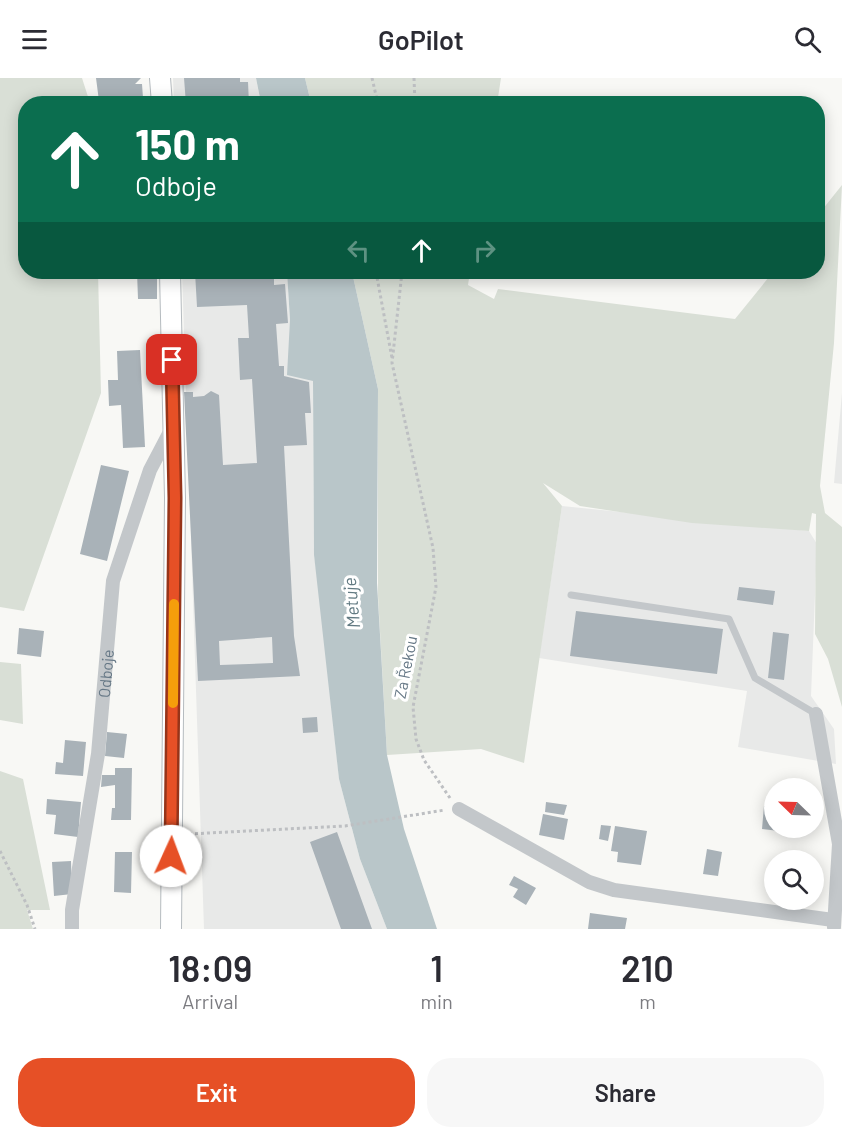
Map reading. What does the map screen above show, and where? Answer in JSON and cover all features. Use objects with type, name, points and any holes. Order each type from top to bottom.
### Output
[{"type":"street","points":[[160,78],[161,96]]},
{"type":"street","name":"Odboje","points":[[170,279],[175,498],[171,929]]},
{"type":"street","name":"Odboje","points":[[72,929],[72,910],[98,754],[113,581],[150,470],[173,426]]},
{"type":"street","points":[[459,809],[589,882],[614,890],[834,925],[840,843],[816,714]]},
{"type":"lane","points":[[571,595],[729,619],[755,678],[816,714]]},
{"type":"path","points":[[372,78],[376,96]]},
{"type":"path","points":[[414,78],[415,96]]},
{"type":"path","points":[[377,279],[393,363]]},
{"type":"path","name":"Za Řekou","points":[[401,279],[393,363],[433,548],[436,587],[413,707],[416,739],[424,760],[459,809]]},
{"type":"path","points":[[172,835],[345,826],[416,812],[459,809]]},
{"type":"path","points":[[0,851],[27,905],[35,929]]},
{"type":"shaded area","points":[[0,78],[82,78],[88,96],[18,96],[18,279],[98,279],[101,393],[24,611],[0,607]]},
{"type":"shaded area","points":[[173,78],[256,78],[260,96],[174,96]]},
{"type":"shaded area","points":[[305,78],[501,78],[498,96],[309,96]]},
{"type":"shaded area","points":[[842,185],[834,343],[820,486],[825,513],[842,527],[842,707],[828,659],[815,634],[816,514],[812,513],[809,531],[692,523],[580,506],[543,483],[562,506],[524,763],[481,749],[387,755],[378,596],[378,389],[354,279],[469,279],[468,285],[494,299],[498,289],[735,319],[767,279],[825,279],[825,206]]},
{"type":"shaded area","points":[[182,279],[287,279],[290,320],[313,380],[314,555],[322,610],[339,779],[360,859],[387,929],[204,929]]},
{"type":"shaded area","points":[[842,393],[842,484],[834,483]]},
{"type":"shaded area","points":[[562,506],[809,531],[817,544],[811,696],[834,729],[836,764],[738,747],[747,691],[539,658]]},
{"type":"shaded area","points":[[0,662],[21,664],[23,724],[0,720]]},
{"type":"shaded area","points":[[0,771],[23,779],[50,910],[27,910],[33,929],[0,929]]},
{"type":"water","points":[[256,78],[305,78],[309,96],[260,96]]},
{"type":"water","name":"Metuje","points":[[287,279],[354,279],[378,389],[377,583],[387,755],[404,829],[437,929],[387,929],[360,859],[339,779],[314,555],[313,381],[287,375],[290,320]]},
{"type":"building","points":[[96,78],[141,78],[135,84],[142,84],[143,96],[98,96]]},
{"type":"building","points":[[184,78],[240,78],[240,82],[248,82],[249,96],[185,96]]},
{"type":"building","points":[[137,279],[157,279],[157,299],[138,299]]},
{"type":"building","points":[[195,279],[274,279],[274,285],[285,284],[288,323],[276,324],[279,366],[284,366],[284,376],[309,382],[311,413],[305,413],[307,445],[284,446],[294,636],[300,676],[198,681],[184,392],[193,392],[193,397],[204,396],[211,391],[219,395],[223,465],[257,463],[252,379],[240,380],[238,338],[249,338],[247,305],[197,307]],"holes":[[[272,637],[273,663],[220,665],[219,641]]]},
{"type":"building","points":[[140,350],[145,447],[123,448],[121,405],[109,406],[108,380],[118,380],[117,351]]},
{"type":"building","points":[[101,465],[129,471],[107,561],[80,554]]},
{"type":"building","points":[[739,587],[775,591],[773,605],[737,600]]},
{"type":"building","points":[[576,611],[723,629],[717,674],[570,656]]},
{"type":"building","points":[[19,628],[44,631],[41,657],[17,654]]},
{"type":"building","points":[[773,632],[789,634],[784,680],[768,678]]},
{"type":"building","points":[[317,717],[318,732],[303,733],[302,718]]},
{"type":"building","points":[[107,732],[127,734],[124,758],[105,756]]},
{"type":"building","points":[[65,740],[86,742],[83,776],[55,774],[56,762],[63,763]]},
{"type":"building","points":[[115,768],[132,768],[131,820],[111,820],[112,808],[115,808],[115,785],[101,787],[102,775],[115,775]]},
{"type":"building","points":[[47,799],[81,802],[78,837],[54,834],[56,815],[46,814]]},
{"type":"building","points":[[546,802],[567,805],[564,815],[545,812]]},
{"type":"building","points":[[764,806],[764,829],[762,829]]},
{"type":"building","points":[[543,814],[568,819],[564,840],[539,835]]},
{"type":"building","points":[[601,825],[611,826],[608,841],[599,839]]},
{"type":"building","points":[[615,826],[647,831],[641,865],[617,862],[618,852],[611,851]]},
{"type":"building","points":[[337,832],[372,929],[341,929],[310,842]]},
{"type":"building","points":[[707,849],[722,852],[718,876],[703,874]]},
{"type":"building","points":[[115,852],[132,852],[131,893],[114,892]]},
{"type":"building","points":[[71,861],[72,894],[54,896],[52,862]]},
{"type":"building","points":[[514,876],[536,888],[526,905],[513,897],[518,889],[509,885]]},
{"type":"building","points":[[590,913],[627,918],[625,929],[588,929]]},
{"type":"slow traffic","points":[[173,703],[174,604]]},
{"type":"route","points":[[171,856],[175,498],[172,360]]}]
